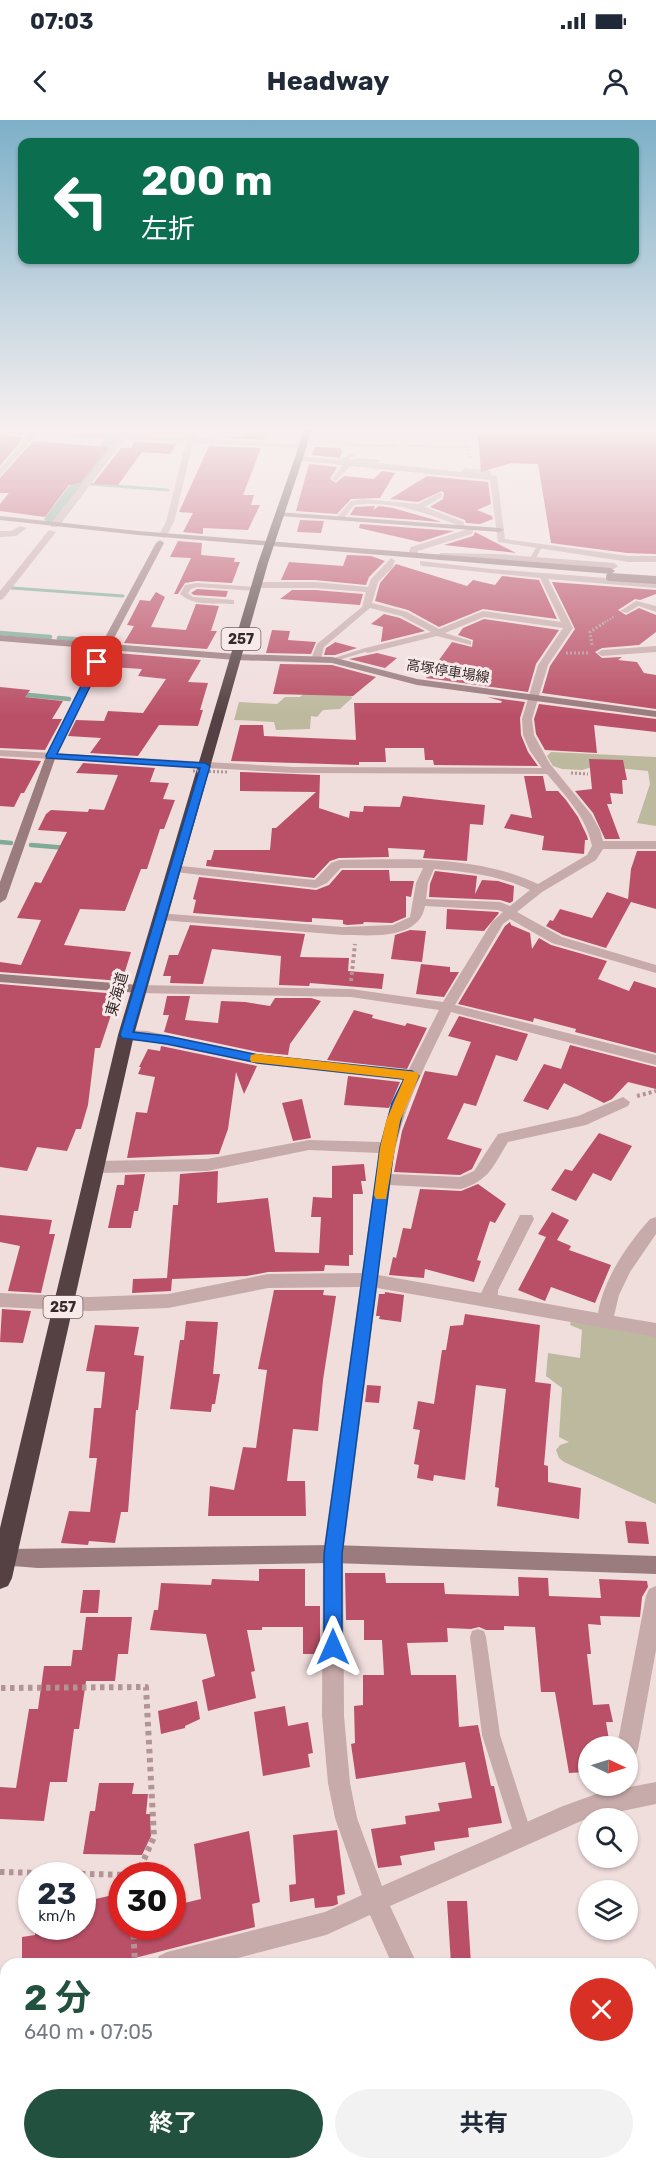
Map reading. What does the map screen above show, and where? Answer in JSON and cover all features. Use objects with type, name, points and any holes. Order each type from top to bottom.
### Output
[{"type":"highway","name":"東海道","points":[[0,1578],[126,1035],[175,868],[199,769],[277,525]]},
{"type":"street","points":[[0,525],[391,561],[532,560],[656,569]]},
{"type":"street","points":[[27,525],[46,529]]},
{"type":"street","points":[[0,597],[49,525]]},
{"type":"street","points":[[0,899],[51,756],[169,525]]},
{"type":"street","points":[[428,525],[500,530]]},
{"type":"street","points":[[499,525],[501,540],[506,542],[629,559],[656,559]]},
{"type":"street","points":[[0,534],[13,534],[23,528]]},
{"type":"street","points":[[412,555],[414,549],[469,532],[470,528]]},
{"type":"street","points":[[269,548],[412,555],[482,572],[656,585]]},
{"type":"street","points":[[425,560],[611,574],[656,580]]},
{"type":"street","points":[[316,659],[320,646],[358,617],[368,605],[374,581],[391,561]]},
{"type":"street","points":[[611,574],[656,574]]},
{"type":"street","points":[[544,577],[568,626]]},
{"type":"street","points":[[256,587],[315,585],[371,591]]},
{"type":"street","points":[[639,603],[656,609]]},
{"type":"street","points":[[368,605],[404,614],[437,633],[468,643]]},
{"type":"street","points":[[368,650],[437,633],[483,614],[568,626]]},
{"type":"street","points":[[402,1958],[357,1853],[346,1818],[334,1749],[333,1554],[387,1148],[399,1103],[447,1007],[495,926],[537,889],[592,857],[598,845],[593,828],[580,808],[549,771],[531,743],[527,728],[527,719],[543,665],[568,626]]},
{"type":"street","name":"高塚停車場線","points":[[0,638],[236,657],[332,660],[417,682],[656,714]]},
{"type":"street","points":[[602,653],[656,649]]},
{"type":"street","points":[[0,753],[199,769],[549,771]]},
{"type":"street","points":[[598,845],[656,845]]},
{"type":"street","points":[[175,868],[316,884],[323,881],[334,866],[339,864],[429,866],[498,873],[537,889]]},
{"type":"street","points":[[160,916],[357,931],[408,925],[416,917],[422,882],[429,866]]},
{"type":"street","points":[[419,902],[500,906],[557,940],[656,969]]},
{"type":"street","points":[[0,978],[139,989],[351,993],[447,1007],[656,1060]]},
{"type":"street","points":[[126,1035],[178,1042],[258,1059],[412,1076]]},
{"type":"street","points":[[383,1179],[461,1183],[478,1174],[503,1138],[581,1121],[623,1102]]},
{"type":"street","points":[[96,1167],[207,1165],[309,1145],[387,1148]]},
{"type":"street","points":[[489,1301],[490,1290],[526,1219]]},
{"type":"street","points":[[605,1321],[606,1310],[628,1258],[656,1223]]},
{"type":"street","points":[[0,1300],[64,1303],[177,1300],[268,1281],[371,1280],[656,1330]]},
{"type":"street","points":[[5,1558],[333,1554],[656,1565]]},
{"type":"street","points":[[629,1736],[656,1596]]},
{"type":"street","points":[[638,1792],[656,1793]]},
{"type":"street","points":[[190,1958],[326,1923],[616,1796]]},
{"type":"lane","points":[[532,560],[539,547]]},
{"type":"lane","points":[[231,602],[191,598],[184,594],[188,587],[197,585],[256,587]]},
{"type":"lane","points":[[624,611],[639,603]]},
{"type":"lane","points":[[332,660],[368,650]]},
{"type":"lane","points":[[478,1637],[491,1735],[523,1835]]},
{"type":"path","points":[[550,654],[595,652],[590,632],[624,611]]},
{"type":"path","points":[[199,769],[226,772]]},
{"type":"path","points":[[570,773],[588,774]]},
{"type":"path","points":[[351,993],[352,955],[357,931]]},
{"type":"path","points":[[1,1688],[146,1687],[154,1837],[142,1862]]},
{"type":"path","points":[[0,1872],[108,1874]]},
{"type":"path","points":[[134,1940],[135,1958]]},
{"type":"shaded area","points":[[311,687],[351,695],[352,698],[340,709],[323,710],[317,717],[311,716],[310,729],[276,730],[274,722],[234,720],[239,702],[277,704],[285,697],[300,697]]},
{"type":"shaded area","points":[[551,752],[656,757],[656,826],[637,823],[650,784],[648,771],[596,766],[582,770],[562,769],[553,766],[547,756]]},
{"type":"shaded area","points":[[571,1321],[656,1336],[656,1504],[559,1458],[556,1450],[560,1445],[569,1442],[559,1437],[562,1388],[546,1376],[548,1353],[580,1358],[582,1330],[570,1325]]},
{"type":"building","points":[[187,525],[251,525],[248,530],[203,528],[203,534],[183,532]]},
{"type":"building","points":[[299,525],[323,525],[321,533],[297,532]]},
{"type":"building","points":[[360,525],[368,525],[454,531],[420,542],[359,528]]},
{"type":"building","points":[[548,525],[656,525],[656,554],[627,553],[551,543]]},
{"type":"building","points":[[475,532],[516,553],[444,545],[473,536]]},
{"type":"building","points":[[178,541],[202,543],[201,555],[235,558],[234,562],[240,562],[232,583],[197,581],[185,583],[178,594],[174,594],[191,558],[170,557]]},
{"type":"building","points":[[347,555],[371,556],[385,561],[369,577],[366,585],[315,580],[281,580],[289,562],[343,566]]},
{"type":"building","points":[[396,564],[467,586],[473,580],[495,585],[502,576],[539,580],[557,619],[483,609],[439,627],[408,610],[375,601],[380,583]]},
{"type":"building","points":[[552,582],[656,590],[656,594],[640,600],[635,599],[618,610],[626,615],[639,608],[656,615],[656,632],[639,645],[602,648],[595,652],[602,658],[622,657],[618,660],[637,662],[644,673],[656,675],[656,709],[542,693],[550,666],[575,629]]},
{"type":"building","points":[[197,589],[228,591],[226,597],[191,593]]},
{"type":"building","points":[[292,590],[363,594],[360,605],[280,599]]},
{"type":"building","points":[[156,592],[165,597],[151,627],[186,630],[196,604],[219,606],[211,631],[217,631],[207,649],[124,643],[134,626],[127,625],[140,600],[150,601]]},
{"type":"building","points":[[384,614],[400,618],[425,631],[381,642],[383,627],[371,624]]},
{"type":"building","points":[[484,619],[559,630],[536,664],[528,692],[426,678],[452,642],[472,647],[473,640],[458,635],[463,628]]},
{"type":"building","points":[[272,630],[290,631],[288,640],[316,642],[311,654],[266,653]]},
{"type":"building","points":[[335,642],[357,648],[335,655],[324,655],[326,648]]},
{"type":"building","points":[[117,653],[201,660],[188,682],[208,683],[198,726],[159,725],[138,756],[90,753],[101,738],[68,736],[76,720],[104,721],[108,711],[143,713],[166,679],[138,676],[142,669],[110,667]]},
{"type":"building","points":[[377,653],[397,658],[385,668],[349,659]]},
{"type":"building","points":[[280,664],[332,665],[376,677],[353,696],[273,694]]},
{"type":"building","points":[[0,687],[30,690],[25,697],[63,701],[52,719],[62,719],[45,750],[0,748]]},
{"type":"building","points":[[487,697],[525,702],[520,718],[521,735],[528,752],[538,766],[434,765],[433,760],[425,760],[424,748],[385,748],[386,762],[359,762],[359,765],[231,761],[240,725],[263,725],[264,736],[356,740],[354,703],[501,703],[502,701]]},
{"type":"building","points":[[539,704],[656,719],[656,732],[594,725],[597,753],[545,750],[536,734],[534,719]]},
{"type":"building","points":[[0,758],[41,761],[14,807],[0,806]]},
{"type":"building","points":[[589,759],[623,760],[627,780],[622,780],[623,794],[610,793],[612,804],[607,804],[620,839],[605,839],[593,813],[575,791],[592,789]]},
{"type":"building","points":[[83,763],[155,768],[150,782],[169,783],[163,799],[175,800],[164,829],[160,829],[147,869],[141,869],[125,911],[80,909],[64,945],[131,952],[122,981],[0,972],[0,962],[21,965],[41,920],[17,918],[35,882],[41,883],[67,832],[38,830],[46,814],[51,810],[88,812],[89,809],[104,810],[118,775],[76,773]]},
{"type":"building","points":[[240,772],[320,775],[319,808],[349,818],[350,811],[363,812],[364,806],[400,807],[403,796],[485,805],[483,825],[470,824],[467,861],[423,858],[425,850],[388,848],[389,857],[339,858],[330,861],[314,878],[206,866],[214,850],[270,850],[272,828],[276,828],[316,792],[240,791]]},
{"type":"building","points":[[524,776],[543,776],[546,791],[558,791],[566,800],[587,836],[584,854],[542,850],[544,836],[504,828],[511,814],[532,818]]},
{"type":"building","points":[[637,851],[656,851],[656,909],[631,902],[606,948],[563,935],[546,926],[550,920],[553,921],[560,909],[592,918],[607,892],[628,899],[631,869]]},
{"type":"building","points":[[342,870],[389,870],[390,881],[414,881],[411,897],[406,896],[406,917],[392,923],[364,922],[347,925],[343,924],[343,920],[312,918],[312,922],[307,922],[193,913],[196,900],[193,899],[199,877],[316,890],[329,885]]},
{"type":"building","points":[[435,871],[477,876],[475,894],[482,880],[498,881],[514,886],[513,901],[510,903],[500,900],[429,897],[430,884]]},
{"type":"building","points":[[447,909],[499,913],[484,931],[446,929]]},
{"type":"building","points":[[510,922],[511,925],[530,933],[532,949],[539,938],[551,945],[607,961],[598,979],[629,991],[634,981],[656,988],[656,1053],[575,1032],[576,1029],[534,1018],[533,1022],[458,1004],[505,926]]},
{"type":"building","points":[[190,925],[305,934],[300,957],[349,958],[348,971],[384,974],[382,989],[310,983],[309,986],[279,985],[281,956],[212,949],[203,984],[170,983],[171,976],[163,976],[169,955],[178,955]]},
{"type":"building","points":[[410,930],[426,931],[422,962],[391,959],[395,935]]},
{"type":"building","points":[[421,964],[450,967],[450,972],[459,972],[444,997],[416,994]]},
{"type":"building","points":[[0,984],[118,994],[100,1048],[95,1048],[88,1105],[81,1129],[76,1129],[67,1151],[37,1147],[27,1171],[0,1167]]},
{"type":"building","points":[[167,996],[190,996],[185,1020],[218,1023],[221,1001],[270,1006],[275,998],[311,998],[321,1001],[290,1044],[288,1055],[258,1052],[164,1032],[169,1015],[163,1015]]},
{"type":"building","points":[[354,1010],[373,1015],[372,1018],[405,1026],[407,1023],[427,1028],[407,1069],[327,1060]]},
{"type":"building","points":[[459,1016],[528,1034],[517,1061],[496,1055],[476,1106],[464,1103],[447,1139],[482,1149],[472,1169],[460,1175],[394,1172],[402,1131],[425,1071],[457,1076],[471,1042],[448,1036]]},
{"type":"building","points":[[570,1045],[656,1067],[656,1089],[628,1082],[612,1099],[604,1103],[564,1083],[548,1110],[523,1101],[544,1064],[561,1069]]},
{"type":"building","points":[[161,1046],[257,1066],[244,1094],[236,1072],[228,1129],[219,1154],[127,1158],[136,1112],[147,1113],[155,1077],[138,1074],[141,1067],[139,1067],[148,1049],[160,1051]]},
{"type":"building","points":[[348,1076],[400,1082],[389,1108],[344,1105]]},
{"type":"building","points":[[302,1099],[311,1138],[293,1141],[282,1103]]},
{"type":"building","points":[[599,1133],[632,1146],[611,1181],[593,1173],[576,1201],[551,1190],[565,1169],[572,1171]]},
{"type":"building","points":[[364,1164],[366,1181],[361,1181],[363,1194],[353,1194],[353,1255],[349,1255],[349,1266],[325,1265],[324,1271],[268,1272],[247,1276],[172,1279],[171,1291],[132,1293],[133,1279],[167,1278],[173,1205],[178,1205],[180,1174],[218,1171],[217,1203],[268,1198],[275,1252],[319,1253],[321,1217],[311,1217],[313,1197],[332,1198],[332,1166]]},
{"type":"building","points":[[145,1174],[138,1211],[134,1211],[131,1228],[108,1228],[117,1185],[124,1185],[125,1175]]},
{"type":"building","points":[[478,1184],[506,1204],[495,1223],[490,1221],[477,1260],[481,1261],[474,1282],[425,1269],[424,1278],[389,1275],[393,1257],[396,1258],[403,1228],[411,1229],[420,1189],[461,1191]]},
{"type":"building","points":[[552,1212],[569,1220],[557,1240],[571,1246],[569,1250],[611,1265],[595,1303],[551,1287],[545,1301],[518,1290],[546,1237],[538,1234]]},
{"type":"building","points":[[0,1215],[52,1220],[49,1234],[55,1234],[41,1293],[8,1291],[20,1246],[0,1242]]},
{"type":"building","points":[[274,1290],[324,1290],[323,1295],[336,1296],[318,1431],[293,1429],[287,1481],[305,1481],[306,1516],[208,1516],[210,1486],[234,1490],[243,1447],[256,1448],[267,1370],[258,1369]]},
{"type":"building","points":[[385,1292],[404,1295],[401,1322],[379,1319],[380,1316],[376,1316],[379,1294],[385,1294]]},
{"type":"building","points":[[2,1309],[31,1311],[23,1343],[0,1342]]},
{"type":"building","points":[[465,1314],[540,1325],[535,1382],[551,1384],[544,1465],[548,1466],[548,1482],[581,1488],[579,1519],[497,1506],[499,1488],[495,1487],[506,1389],[476,1385],[465,1480],[434,1475],[433,1481],[417,1478],[419,1465],[414,1464],[420,1430],[413,1429],[418,1401],[434,1404],[442,1350],[446,1350],[450,1326],[463,1325]]},
{"type":"building","points":[[186,1321],[218,1322],[213,1374],[220,1374],[215,1404],[212,1404],[211,1412],[170,1409],[180,1340],[184,1340]]},
{"type":"building","points":[[95,1325],[139,1327],[134,1355],[144,1356],[138,1410],[136,1410],[128,1512],[121,1512],[115,1543],[89,1541],[88,1545],[61,1543],[69,1511],[90,1512],[97,1458],[89,1458],[94,1408],[101,1408],[105,1372],[86,1371]]},
{"type":"building","points":[[367,1385],[381,1386],[379,1403],[365,1402]]},
{"type":"building","points":[[625,1521],[646,1522],[649,1544],[628,1543]]},
{"type":"building","points":[[259,1569],[305,1569],[305,1606],[320,1606],[320,1654],[303,1654],[303,1627],[262,1627],[262,1630],[247,1630],[255,1671],[251,1672],[256,1698],[208,1711],[202,1680],[215,1676],[206,1634],[150,1630],[154,1610],[158,1610],[161,1583],[211,1585],[212,1579],[259,1581]]},
{"type":"building","points":[[345,1573],[385,1573],[386,1583],[444,1583],[445,1594],[519,1596],[518,1577],[548,1578],[549,1596],[601,1598],[599,1579],[647,1581],[648,1587],[642,1597],[640,1617],[600,1616],[601,1625],[588,1624],[591,1654],[587,1654],[593,1705],[609,1704],[613,1722],[606,1722],[608,1736],[578,1736],[578,1773],[569,1773],[555,1692],[541,1692],[535,1627],[504,1626],[504,1630],[486,1630],[479,1627],[447,1628],[448,1642],[407,1643],[411,1675],[456,1675],[459,1727],[478,1725],[491,1786],[494,1786],[502,1823],[468,1828],[469,1837],[434,1842],[435,1850],[400,1856],[402,1865],[378,1868],[371,1829],[406,1824],[405,1816],[440,1811],[438,1803],[472,1798],[465,1762],[356,1779],[351,1744],[355,1743],[354,1706],[363,1705],[363,1675],[384,1675],[382,1640],[364,1640],[364,1620],[346,1620]]},
{"type":"building","points":[[83,1590],[100,1590],[98,1613],[80,1613]]},
{"type":"building","points":[[86,1617],[132,1617],[128,1654],[118,1654],[115,1681],[86,1681],[79,1729],[74,1729],[67,1782],[50,1782],[44,1821],[0,1819],[0,1787],[16,1788],[29,1709],[38,1709],[44,1666],[71,1666],[73,1650],[82,1650]]},
{"type":"building","points":[[197,1701],[200,1719],[185,1728],[161,1734],[158,1711]]},
{"type":"building","points":[[285,1706],[288,1726],[308,1722],[313,1753],[308,1754],[310,1767],[263,1776],[254,1712]]},
{"type":"building","points":[[99,1783],[134,1783],[132,1794],[148,1794],[146,1814],[150,1814],[151,1836],[142,1855],[83,1854],[90,1811],[95,1811]]},
{"type":"building","points":[[337,1830],[345,1894],[337,1896],[338,1904],[333,1906],[315,1908],[314,1898],[290,1902],[289,1885],[296,1884],[293,1835]]},
{"type":"building","points":[[249,1831],[260,1902],[252,1904],[255,1927],[135,1958],[22,1958],[22,1940],[96,1940],[96,1899],[108,1896],[108,1940],[186,1940],[186,1903],[201,1899],[194,1844]]},
{"type":"building","points":[[447,1901],[467,1901],[471,1958],[451,1958]]},
{"type":"waterway","points":[[12,588],[123,596]]},
{"type":"waterway","points":[[0,633],[50,637]]},
{"type":"waterway","points":[[59,638],[99,641]]},
{"type":"waterway","points":[[19,694],[69,699]]},
{"type":"waterway","points":[[0,842],[11,843]]},
{"type":"waterway","points":[[31,845],[67,848]]},
{"type":"slow traffic","points":[[256,1059],[412,1076],[393,1121],[381,1195]]},
{"type":"route","points":[[97,662],[51,756],[205,766],[126,1035],[147,1036],[258,1059],[412,1076],[399,1103],[387,1148],[333,1554],[333,1647]]}]
